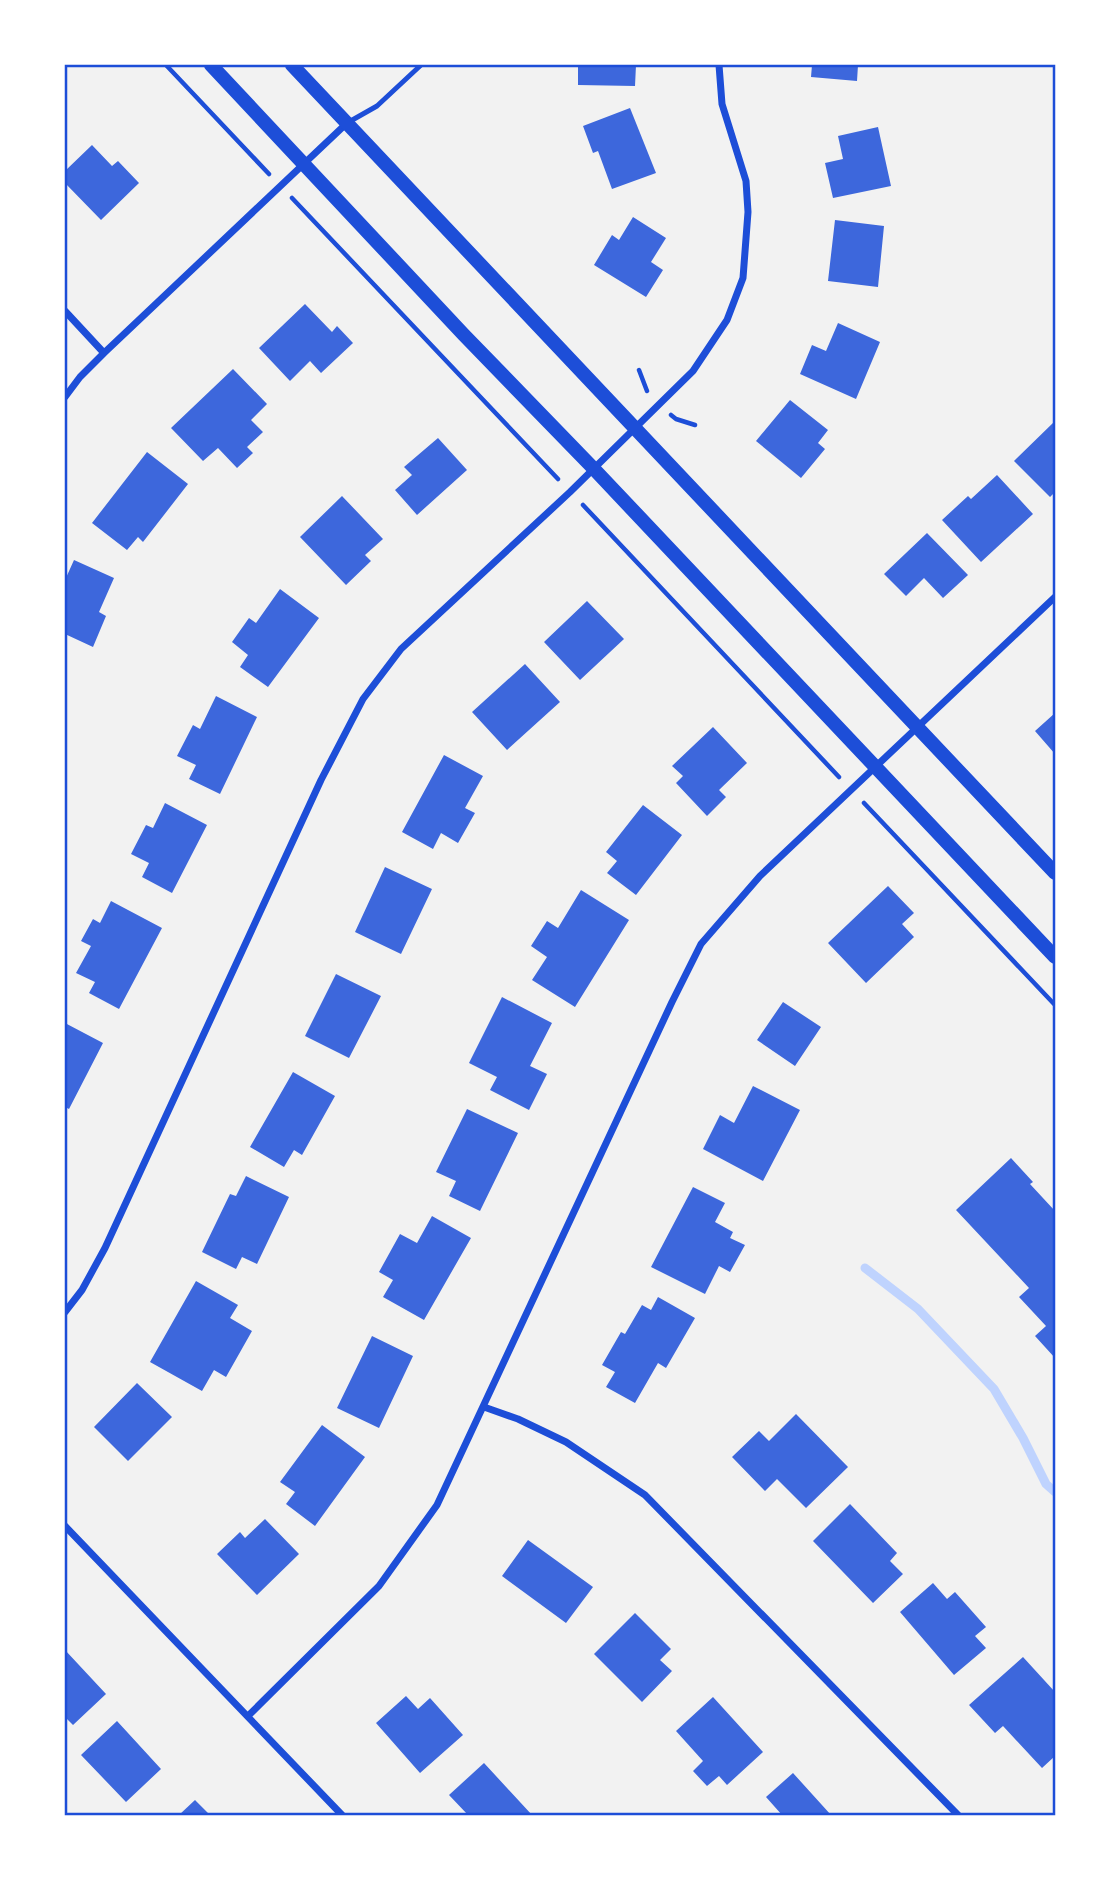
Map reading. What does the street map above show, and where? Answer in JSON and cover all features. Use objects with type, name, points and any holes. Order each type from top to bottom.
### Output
[{"type":"main road","points":[[211,65],[1055,957]]},
{"type":"main road","points":[[292,65],[1055,873]]},
{"type":"street","points":[[65,1312],[82,1290],[105,1248],[321,780],[363,699],[401,649],[594,469],[693,371],[717,339],[731,312],[743,278],[748,212],[746,181],[722,104],[719,65]]},
{"type":"street","points":[[65,397],[104,352],[346,123]]},
{"type":"street","points":[[65,311],[104,352]]},
{"type":"street","points":[[248,1716],[379,1586],[437,1505],[671,1002],[701,944],[760,876],[1055,597]]},
{"type":"street","points":[[484,1407],[518,1419],[566,1442],[645,1495],[958,1815]]},
{"type":"street","points":[[65,1526],[342,1815]]},
{"type":"lane","points":[[346,123],[377,106],[421,65]]},
{"type":"path","points":[[166,65],[1055,1005]]},
{"type":"building","points":[[578,65],[636,65],[635,86],[578,85]]},
{"type":"building","points":[[812,65],[858,65],[857,81],[811,77]]},
{"type":"building","points":[[630,108],[656,173],[612,189],[598,151],[593,153],[583,126]]},
{"type":"building","points":[[878,127],[891,186],[833,198],[825,163],[843,159],[838,136]]},
{"type":"building","points":[[92,145],[112,166],[118,161],[139,183],[101,220],[65,183],[65,171]]},
{"type":"building","points":[[633,217],[666,238],[651,262],[663,270],[646,297],[594,265],[612,235],[619,240]]},
{"type":"building","points":[[835,220],[884,226],[878,287],[828,281]]},
{"type":"building","points":[[305,304],[332,332],[337,326],[353,343],[321,373],[310,361],[290,381],[259,348]]},
{"type":"building","points":[[838,323],[880,342],[856,399],[800,374],[812,345],[826,351]]},
{"type":"building","points":[[233,369],[267,404],[251,420],[263,432],[247,447],[253,453],[237,468],[218,448],[203,461],[171,428]]},
{"type":"building","points":[[790,400],[828,430],[818,443],[825,449],[801,478],[756,441]]},
{"type":"building","points":[[1055,421],[1055,492],[1050,497],[1014,461]]},
{"type":"building","points":[[438,438],[467,470],[417,515],[395,490],[412,475],[404,467]]},
{"type":"building","points":[[147,452],[188,484],[143,542],[138,537],[127,550],[92,523]]},
{"type":"building","points":[[997,475],[1033,514],[981,562],[942,520],[968,496],[971,499]]},
{"type":"building","points":[[342,496],[383,539],[365,555],[371,561],[346,585],[300,537]]},
{"type":"building","points":[[927,533],[968,575],[943,598],[924,578],[906,596],[884,574]]},
{"type":"building","points":[[74,560],[114,578],[99,612],[106,616],[93,647],[65,634],[65,580]]},
{"type":"building","points":[[280,589],[319,618],[268,687],[240,667],[248,655],[232,642],[249,618],[256,623]]},
{"type":"building","points":[[587,601],[624,639],[580,680],[544,642]]},
{"type":"building","points":[[525,664],[560,702],[507,750],[472,712]]},
{"type":"building","points":[[216,696],[257,717],[220,794],[189,779],[196,765],[177,756],[193,725],[200,729]]},
{"type":"building","points":[[1055,713],[1055,754],[1035,731]]},
{"type":"building","points":[[713,727],[747,763],[719,790],[726,797],[707,816],[676,783],[683,776],[672,766]]},
{"type":"building","points":[[444,755],[483,776],[465,808],[475,813],[458,843],[441,833],[433,849],[402,832]]},
{"type":"building","points":[[165,803],[207,825],[172,893],[142,877],[149,863],[131,854],[146,825],[153,828]]},
{"type":"building","points":[[643,805],[682,835],[636,895],[607,873],[617,861],[606,852]]},
{"type":"building","points":[[385,867],[432,889],[401,954],[355,932]]},
{"type":"building","points":[[888,886],[914,913],[902,924],[914,937],[866,983],[828,943]]},
{"type":"building","points":[[581,890],[629,920],[575,1007],[532,980],[547,957],[531,946],[547,921],[558,928]]},
{"type":"building","points":[[111,901],[162,928],[119,1009],[89,993],[95,982],[76,973],[91,946],[81,941],[93,919],[100,923]]},
{"type":"building","points":[[336,974],[381,996],[349,1058],[305,1036]]},
{"type":"building","points":[[502,997],[552,1023],[530,1066],[547,1074],[529,1110],[490,1090],[497,1077],[469,1063]]},
{"type":"building","points":[[783,1002],[821,1027],[795,1066],[757,1040]]},
{"type":"building","points":[[65,1023],[103,1043],[69,1109],[65,1107]]},
{"type":"building","points":[[293,1072],[335,1096],[302,1155],[294,1150],[284,1167],[250,1147]]},
{"type":"building","points":[[753,1086],[800,1110],[763,1181],[703,1149],[720,1115],[734,1123]]},
{"type":"building","points":[[467,1109],[518,1133],[480,1211],[449,1196],[456,1181],[436,1172]]},
{"type":"building","points":[[1011,1158],[1055,1211],[1055,1358],[1035,1336],[1046,1326],[1019,1297],[1029,1288],[956,1210]]},
{"type":"building","points":[[246,1176],[289,1197],[257,1264],[242,1257],[236,1269],[202,1252],[230,1194],[236,1196]]},
{"type":"building","points":[[693,1187],[725,1203],[715,1222],[733,1232],[730,1238],[745,1245],[730,1272],[719,1266],[705,1294],[651,1267]]},
{"type":"building","points":[[432,1216],[471,1238],[424,1320],[383,1297],[393,1280],[379,1272],[400,1234],[417,1243]]},
{"type":"building","points":[[196,1281],[238,1305],[230,1318],[252,1331],[226,1377],[214,1370],[202,1391],[150,1362]]},
{"type":"building","points":[[658,1297],[695,1318],[666,1368],[658,1363],[635,1403],[606,1387],[615,1372],[602,1365],[621,1332],[625,1334],[642,1305],[651,1310]]},
{"type":"building","points":[[372,1336],[413,1356],[379,1428],[337,1408]]},
{"type":"building","points":[[137,1383],[172,1417],[128,1461],[94,1427]]},
{"type":"building","points":[[796,1414],[848,1467],[806,1508],[777,1479],[765,1491],[732,1457],[759,1431],[769,1441]]},
{"type":"building","points":[[322,1425],[365,1457],[315,1526],[286,1504],[295,1492],[280,1482]]},
{"type":"building","points":[[850,1504],[897,1553],[890,1561],[903,1574],[873,1603],[813,1541]]},
{"type":"building","points":[[265,1519],[299,1554],[257,1595],[217,1554],[240,1532],[245,1538]]},
{"type":"building","points":[[528,1540],[593,1587],[566,1623],[502,1576]]},
{"type":"building","points":[[933,1583],[947,1599],[955,1592],[986,1627],[975,1636],[986,1648],[954,1675],[900,1612]]},
{"type":"building","points":[[635,1613],[671,1649],[660,1660],[672,1671],[642,1702],[594,1654]]},
{"type":"building","points":[[65,1650],[106,1694],[73,1725],[65,1717]]},
{"type":"building","points":[[1023,1657],[1055,1692],[1055,1756],[1042,1768],[1003,1726],[995,1733],[969,1705]]},
{"type":"building","points":[[406,1696],[418,1709],[430,1698],[463,1735],[420,1773],[376,1723]]},
{"type":"building","points":[[713,1697],[763,1752],[727,1785],[719,1776],[707,1786],[693,1771],[703,1761],[676,1731]]},
{"type":"building","points":[[117,1721],[161,1769],[126,1802],[81,1755]]},
{"type":"building","points":[[484,1763],[532,1815],[468,1815],[449,1795]]},
{"type":"building","points":[[793,1773],[831,1815],[782,1815],[766,1797]]},
{"type":"building","points":[[195,1800],[210,1815],[179,1815]]},
{"type":"waterway","points":[[865,1268],[918,1309],[994,1389],[1046,1484],[1055,1492]]}]
